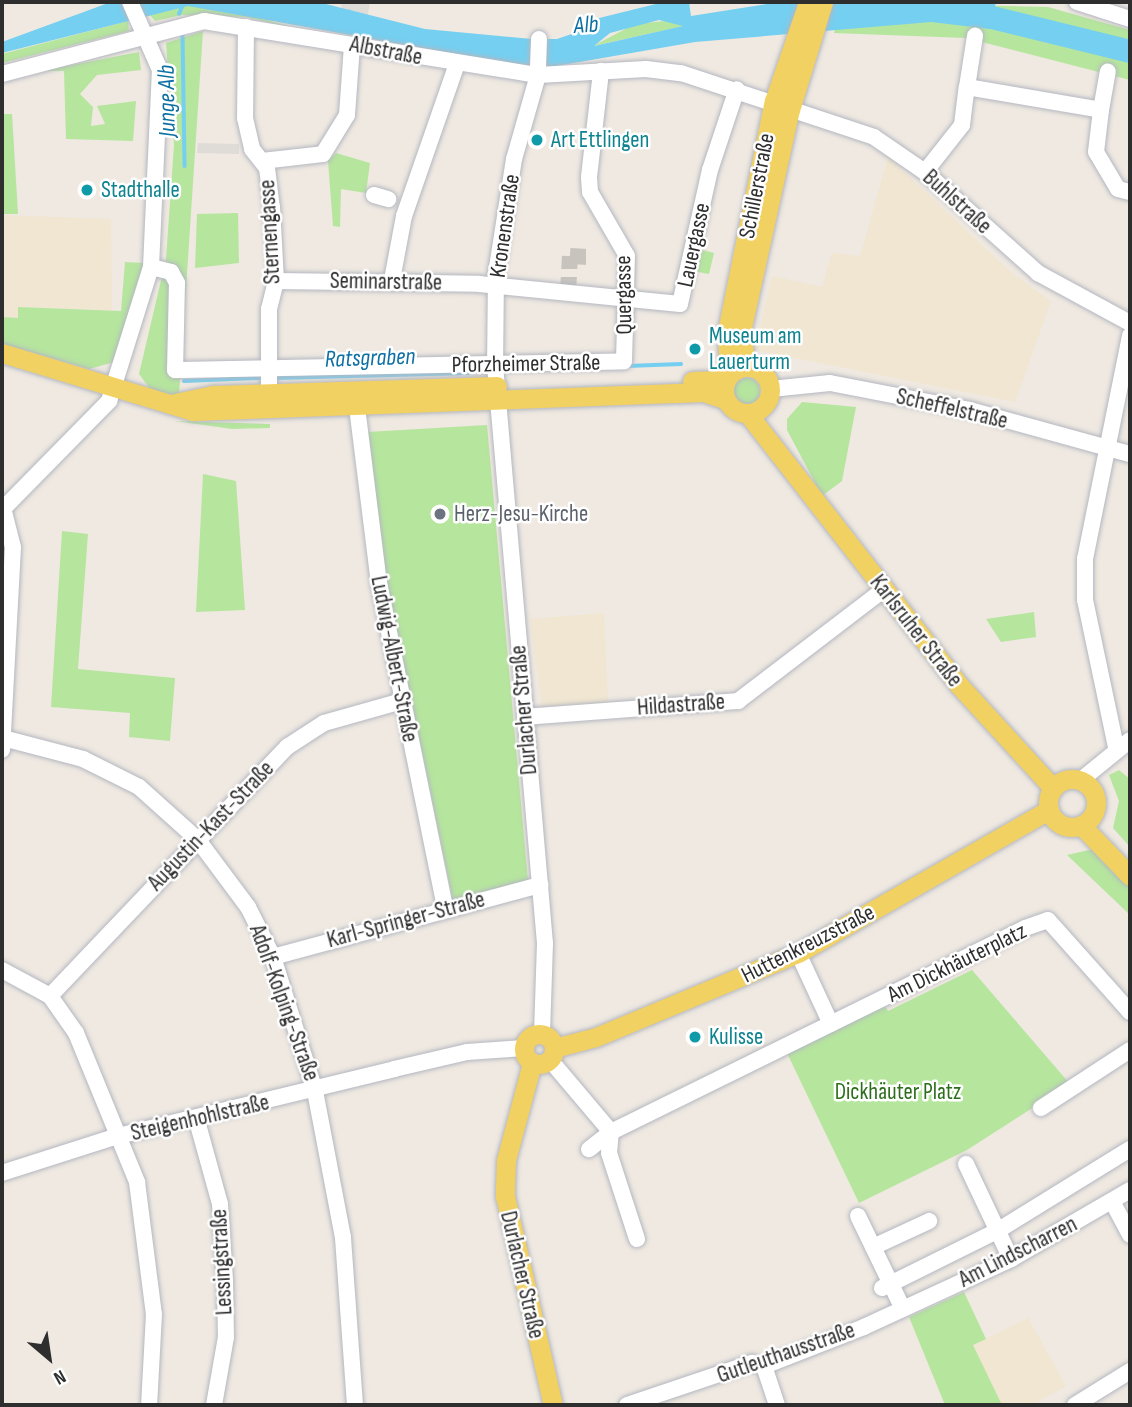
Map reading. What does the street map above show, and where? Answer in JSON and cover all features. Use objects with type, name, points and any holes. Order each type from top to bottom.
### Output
[{"type":"main road","name":"Schillerstraße","points":[[731,380],[727,331],[808,2]]},
{"type":"main road","name":"Schillerstraße","points":[[799,45],[823,2]]},
{"type":"main road","name":"Pforzheimer Straße","points":[[2,353],[115,392],[170,404],[229,412],[357,407],[496,392],[731,380]]},
{"type":"main road","points":[[762,372],[771,389],[755,411],[731,380],[762,372]]},
{"type":"main road","name":"Pforzheimer Straße","points":[[170,404],[269,394],[393,389],[496,392]]},
{"type":"main road","name":"Karlsruher Straße","points":[[755,411],[788,465],[883,590],[1029,768],[1053,788]]},
{"type":"main road","points":[[1064,780],[1082,780],[1096,796],[1087,820],[1063,825],[1049,810],[1053,788],[1064,780]]},
{"type":"main road","name":"Huttenkreuzstraße","points":[[550,1050],[619,1028],[798,953],[1049,810]]},
{"type":"main road","points":[[1087,820],[1130,856]]},
{"type":"main road","points":[[1087,820],[1130,876]]},
{"type":"main road","points":[[550,1050],[549,1060],[528,1055],[550,1050]]},
{"type":"main road","name":"Durlacher Straße","points":[[528,1055],[506,1160],[505,1196],[554,1405]]},
{"type":"street","points":[[2,744],[13,547],[2,507],[96,420],[115,392],[151,267],[160,70],[146,29],[130,2]]},
{"type":"street","points":[[1077,2],[1130,19]]},
{"type":"street","name":"Albstraße","points":[[2,74],[146,29],[193,21],[246,27],[457,65],[539,72],[657,70],[737,89],[782,106]]},
{"type":"street","name":"Sternengasse","points":[[246,27],[239,89],[242,118],[262,161],[276,281],[269,309],[269,394]]},
{"type":"street","points":[[925,172],[962,125],[975,36]]},
{"type":"street","name":"Kronenstraße","points":[[496,392],[496,281],[514,159],[539,72],[539,39]]},
{"type":"street","points":[[262,161],[323,154],[347,115],[352,45]]},
{"type":"street","points":[[392,280],[393,200],[419,183],[457,65]]},
{"type":"street","name":"Quergasse","points":[[601,71],[590,192],[633,248],[624,361]]},
{"type":"street","points":[[1108,72],[1096,152],[1118,189],[1130,192]]},
{"type":"street","points":[[967,87],[1101,110]]},
{"type":"street","name":"Lauergasse","points":[[496,281],[680,304],[710,170],[737,89]]},
{"type":"street","name":"Buhlstraße","points":[[782,106],[874,136],[925,172],[1038,273],[1130,323]]},
{"type":"street","name":"Pforzheimer Straße","points":[[151,267],[171,272],[177,283],[175,370],[624,361]]},
{"type":"street","name":"Seminarstraße","points":[[276,281],[496,281]]},
{"type":"street","points":[[1082,780],[1124,747],[1085,600],[1085,559],[1130,335]]},
{"type":"street","name":"Scheffelstraße","points":[[771,389],[830,383],[970,410],[1106,450],[1130,454]]},
{"type":"street","name":"Pforzheimer Straße","points":[[357,407],[359,400],[393,389]]},
{"type":"street","name":"Durlacher Straße","points":[[496,392],[540,885],[550,1050]]},
{"type":"street","name":"Ludwig-Albert-Straße","points":[[357,407],[379,583],[445,908]]},
{"type":"street","name":"Hildastraße","points":[[525,717],[738,701],[883,590]]},
{"type":"street","name":"Augustin-Kast-Straße","points":[[50,996],[198,840],[302,736],[340,717],[402,701]]},
{"type":"street","name":"Adolf-Kolping-Straße","points":[[2,744],[114,773],[165,807],[228,873],[273,957],[315,1091],[343,1238],[355,1405]]},
{"type":"street","name":"Karl-Springer-Straße","points":[[273,957],[445,908],[540,885]]},
{"type":"street","name":"Am Dickhäuterplatz","points":[[589,1149],[611,1132],[1048,920],[1130,1012]]},
{"type":"street","points":[[798,953],[831,1024]]},
{"type":"street","points":[[2,970],[50,996],[93,1066],[137,1182],[148,1248],[155,1362],[149,1405]]},
{"type":"street","points":[[550,1050],[611,1132],[609,1153],[638,1239]]},
{"type":"street","points":[[1041,1108],[1130,1050]]},
{"type":"street","name":"Steigenhohlstraße","points":[[2,1173],[118,1136],[197,1121],[467,1052],[528,1055]]},
{"type":"street","name":"Lessingstraße","points":[[197,1121],[220,1203],[225,1282],[225,1349],[214,1405]]},
{"type":"street","points":[[887,1287],[997,1231],[1130,1149]]},
{"type":"street","points":[[966,1164],[1011,1259]]},
{"type":"street","name":"Am Lindscharren","points":[[903,1309],[1011,1259],[1113,1203],[1130,1190]]},
{"type":"street","points":[[1113,1203],[1130,1235]]},
{"type":"street","points":[[858,1216],[873,1247],[887,1287],[903,1309]]},
{"type":"street","points":[[873,1247],[929,1221]]},
{"type":"street","name":"Gutleuthausstraße","points":[[632,1405],[752,1363],[764,1366],[903,1309]]},
{"type":"street","points":[[764,1366],[777,1405]]},
{"type":"street","points":[[1075,1405],[1130,1371]]},
{"type":"shaded area","points":[[341,2],[370,2],[368,15],[342,12]]},
{"type":"shaded area","points":[[198,143],[239,144],[239,154],[197,153]]},
{"type":"shaded area","points":[[888,157],[1012,273],[1051,301],[1015,402],[755,350],[772,276],[822,287],[832,253],[860,256]]},
{"type":"shaded area","points":[[2,215],[111,219],[112,310],[19,307],[18,318],[2,317]]},
{"type":"shaded area","points":[[604,613],[608,703],[542,708],[530,619]]},
{"type":"shaded area","points":[[1028,1318],[1066,1386],[1032,1405],[1002,1405],[973,1345]]},
{"type":"green space","points":[[841,2],[1048,7],[1130,30],[1130,80],[966,38],[834,33]]},
{"type":"green space","points":[[188,5],[249,15],[310,32],[245,17],[182,15],[155,21],[150,15]]},
{"type":"green space","points":[[675,20],[684,26],[593,46],[635,24]]},
{"type":"green space","points":[[128,21],[129,31],[2,63],[2,54]]},
{"type":"green space","points":[[203,31],[179,395],[153,393],[139,374],[166,259],[174,145],[166,43]]},
{"type":"green space","points":[[139,52],[141,70],[97,75],[80,94],[93,107],[91,126],[105,124],[97,106],[136,101],[133,141],[66,139],[64,71],[41,71]]},
{"type":"green space","points":[[2,114],[12,114],[18,214],[2,214]]},
{"type":"green space","points":[[336,153],[370,163],[366,193],[341,189],[340,227],[333,226],[328,161]]},
{"type":"green space","points":[[238,213],[239,263],[195,268],[197,214]]},
{"type":"green space","points":[[698,249],[714,253],[709,274],[693,271]]},
{"type":"green space","points":[[125,262],[144,263],[118,361],[89,369],[2,344],[2,317],[18,318],[18,307],[121,311]]},
{"type":"green space","points":[[747,378],[756,382],[760,391],[756,400],[747,404],[738,400],[734,391],[738,382]]},
{"type":"green space","points":[[802,402],[856,407],[842,481],[822,496],[787,430],[787,419]]},
{"type":"green space","points":[[175,421],[270,424],[270,428],[232,429]]},
{"type":"green space","points":[[487,425],[528,881],[453,901],[377,534],[367,432]]},
{"type":"green space","points":[[203,474],[236,481],[245,610],[196,612]]},
{"type":"green space","points":[[62,531],[88,534],[78,669],[175,678],[170,741],[129,737],[130,713],[51,707]]},
{"type":"green space","points":[[1034,612],[1036,637],[1001,642],[986,619]]},
{"type":"green space","points":[[1119,770],[1130,779],[1130,847],[1113,828],[1119,801],[1109,775]]},
{"type":"green space","points":[[1098,848],[1130,883],[1130,915],[1067,855]]},
{"type":"green space","name":"Dickhäuter Platz","points":[[972,970],[1070,1084],[967,1150],[859,1203],[786,1051],[883,1003],[888,1011]]},
{"type":"green space","points":[[964,1292],[986,1339],[973,1345],[1002,1405],[945,1405],[909,1317]]},
{"type":"water","points":[[111,2],[318,2],[425,29],[557,39],[589,28],[587,21],[664,2],[689,2],[691,16],[780,2],[996,2],[990,29],[931,22],[695,42],[539,69],[188,6],[2,53],[2,42]],"holes":[[[659,20],[683,26],[594,46],[610,33]]]},
{"type":"waterway","points":[[179,14],[184,2]]},
{"type":"waterway","name":"Alb","points":[[963,10],[1130,51]]},
{"type":"waterway","name":"Junge Alb","points":[[183,35],[185,166]]},
{"type":"waterway","points":[[627,366],[681,364]]},
{"type":"waterway","name":"Ratsgraben","points":[[274,378],[468,373]]},
{"type":"waterway","points":[[184,381],[260,378]]},
{"type":"tunnel","points":[[568,293],[570,256],[588,257]]},
{"type":"place","name":"Art Ettlingen","points":[[537,140]]},
{"type":"place","name":"Stadthalle","points":[[87,190]]},
{"type":"place","name":"Museum am Lauerturm","points":[[695,349]]},
{"type":"place","name":"Herz-Jesu-Kirche","points":[[440,514]]},
{"type":"place","name":"Kulisse","points":[[695,1037]]}]
